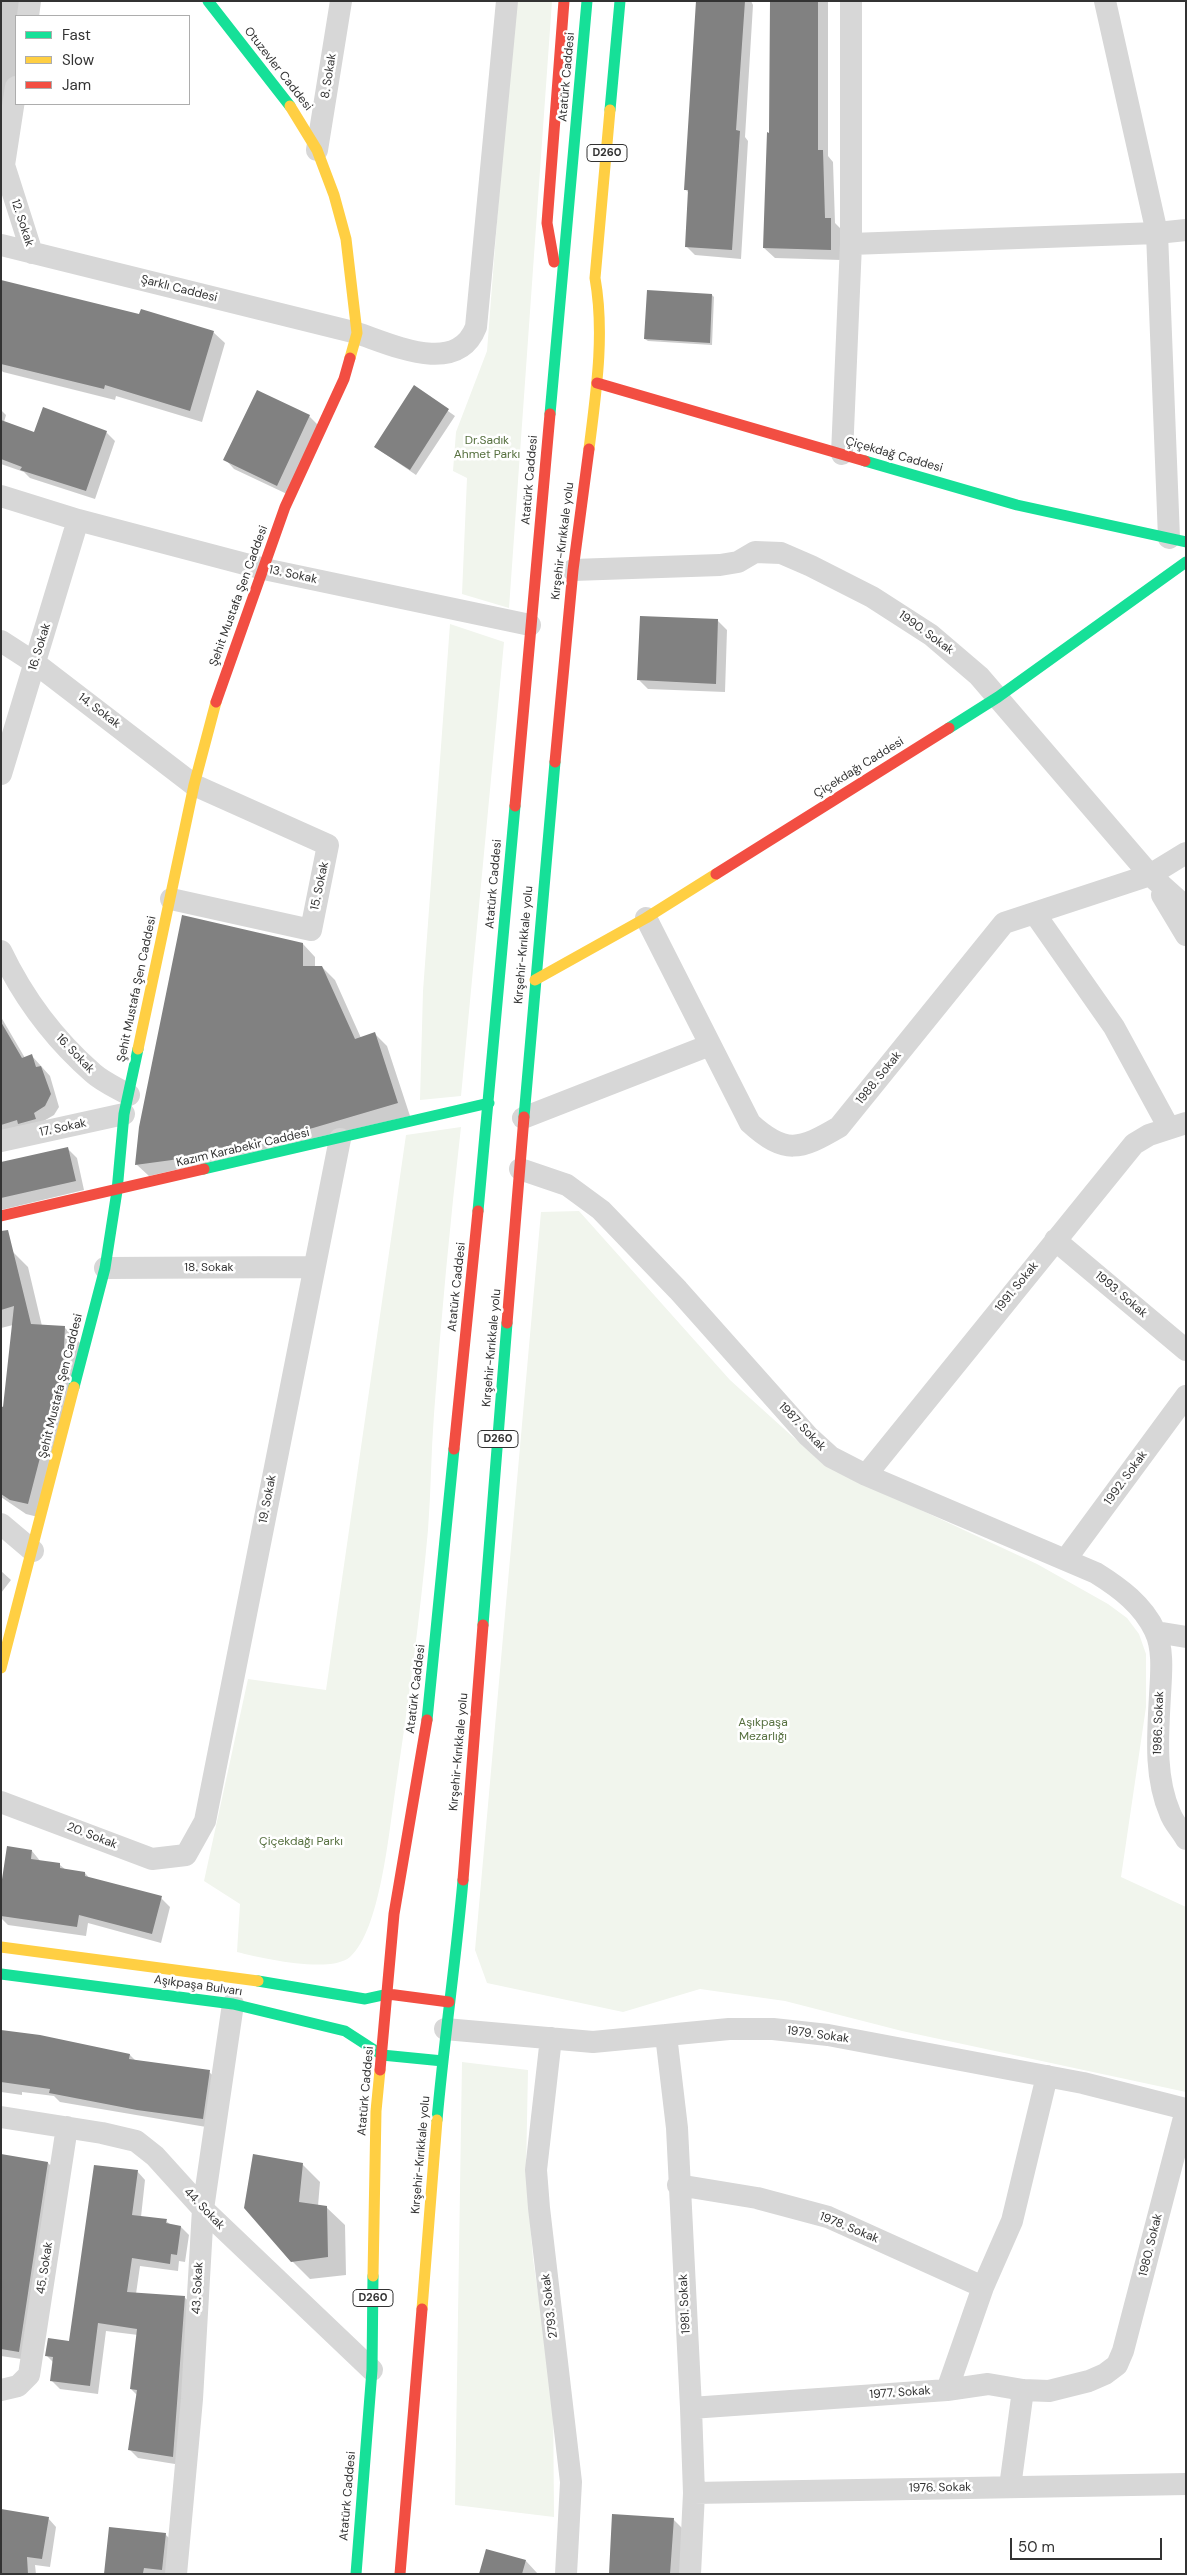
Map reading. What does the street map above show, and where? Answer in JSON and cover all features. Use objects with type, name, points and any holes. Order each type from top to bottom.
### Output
[{"type":"main road","name":"Otuzevler Caddesi","points":[[208,1],[299,117],[317,150],[334,195],[346,239],[357,333]]},
{"type":"main road","points":[[560,293],[547,223],[564,1]]},
{"type":"main road","name":"Atatürk Caddesi","points":[[356,2574],[372,2370],[376,2111],[394,1914],[428,1719],[489,1103],[530,625],[588,1]]},
{"type":"main road","name":"D260","points":[[600,305],[595,278],[620,1]]},
{"type":"main road","points":[[600,305],[607,288]]},
{"type":"main road","name":"Kırşehir-Kırıkkale yolu","points":[[400,2574],[445,2029],[458,1936],[535,980],[572,570],[596,383],[600,305]]},
{"type":"main road","name":"Şehit Mustafa Şen Caddesi","points":[[1,1668],[33,1551],[105,1268],[117,1191],[126,1104],[194,785],[214,708],[285,507],[344,379],[352,358],[357,333]]},
{"type":"main road","name":"Çiçekdağ Caddesi","points":[[596,383],[1017,504],[1178,540]]},
{"type":"main road","name":"Çiçekdağı Caddesi","points":[[535,980],[646,918],[998,697],[1186,562]]},
{"type":"main road","name":"Kazım Karabekir Caddesi","points":[[1,1216],[117,1191],[489,1103]]},
{"type":"main road","name":"Aşıkpaşa Bulvarı","points":[[1,1947],[229,1976],[365,2000],[388,1994]]},
{"type":"main road","name":"Aşıkpaşa Bulvarı","points":[[1,1974],[233,2004],[345,2031],[382,2056]]},
{"type":"main road","points":[[388,1994],[449,2002]]},
{"type":"main road","points":[[382,2056],[443,2061]]},
{"type":"street","points":[[28,15],[30,1]]},
{"type":"street","name":"8. Sokak","points":[[317,150],[341,1]]},
{"type":"street","name":"Şarklı Caddesi","points":[[1,245],[357,333],[407,350],[440,355],[455,352],[472,338],[476,327],[507,1]]},
{"type":"street","points":[[842,454],[851,244],[851,1]]},
{"type":"street","points":[[1105,1],[1157,234],[1178,540]]},
{"type":"street","name":"12. Sokak","points":[[15,93],[2,166],[32,253]]},
{"type":"street","points":[[851,244],[1157,234],[1186,230]]},
{"type":"street","name":"13. Sokak","points":[[1,496],[78,520],[264,569],[530,625]]},
{"type":"street","name":"16. Sokak","points":[[1,774],[78,520]]},
{"type":"street","name":"1990. Sokak","points":[[572,570],[720,566],[738,562],[755,552],[780,553],[840,580],[902,615],[958,657],[998,697],[1150,875],[1186,908]]},
{"type":"street","name":"14. Sokak","points":[[1,641],[35,662],[194,785]]},
{"type":"street","name":"15. Sokak","points":[[171,899],[311,930],[328,845],[194,785]]},
{"type":"street","name":"1988. Sokak","points":[[646,918],[750,1123],[768,1140],[791,1147],[816,1141],[839,1128],[1004,923],[1150,875],[1186,853]]},
{"type":"street","points":[[1150,875],[1186,936]]},
{"type":"street","points":[[1035,914],[1114,1027],[1177,1125]]},
{"type":"street","name":"16. Sokak","points":[[1,951],[14,979],[35,1012],[93,1074],[126,1104]]},
{"type":"street","points":[[524,1118],[710,1045]]},
{"type":"street","name":"17. Sokak","points":[[1,1142],[126,1104]]},
{"type":"street","name":"1991. Sokak","points":[[866,1475],[1134,1144],[1149,1134],[1177,1125]]},
{"type":"street","name":"19. Sokak","points":[[186,1855],[205,1821],[340,1139]]},
{"type":"street","name":"1987. Sokak","points":[[520,1169],[567,1186],[601,1210],[665,1276],[808,1436],[831,1457],[866,1475],[1066,1559],[1114,1584],[1140,1606],[1156,1632]]},
{"type":"street","name":"1993. Sokak","points":[[1055,1240],[1186,1350]]},
{"type":"street","name":"18. Sokak","points":[[105,1268],[314,1267]]},
{"type":"street","name":"1992. Sokak","points":[[1066,1559],[1186,1396]]},
{"type":"street","points":[[1,1524],[33,1551]]},
{"type":"street","points":[[1156,1632],[1186,1637]]},
{"type":"street","name":"1986. Sokak","points":[[1156,1632],[1160,1647],[1161,1679],[1157,1758],[1175,1794],[1170,1813],[1186,1839]]},
{"type":"street","name":"20. Sokak","points":[[1,1802],[152,1859],[186,1855]]},
{"type":"street","name":"43. Sokak","points":[[176,2574],[192,2399],[203,2209],[233,2004]]},
{"type":"street","name":"1979. Sokak","points":[[445,2029],[593,2042],[729,2029],[773,2029],[828,2035],[1047,2076],[1186,2109]]},
{"type":"street","name":"1981. Sokak","points":[[666,2035],[677,2128],[678,2185],[691,2408],[694,2493],[690,2574]]},
{"type":"street","name":"2793. Sokak","points":[[551,2038],[536,2170],[538,2208],[571,2482],[566,2574]]},
{"type":"street","points":[[947,2390],[984,2287],[1012,2221],[1047,2076]]},
{"type":"street","name":"1980. Sokak","points":[[1105,2374],[1117,2365],[1123,2351],[1186,2109]]},
{"type":"street","name":"44. Sokak","points":[[1,2117],[67,2127],[136,2141],[155,2156],[203,2209],[372,2370]]},
{"type":"street","name":"45. Sokak","points":[[1,2390],[18,2386],[29,2375],[67,2127]]},
{"type":"street","name":"1978. Sokak","points":[[678,2185],[757,2198],[828,2217],[984,2287]]},
{"type":"street","name":"1977. Sokak","points":[[691,2408],[947,2390],[988,2384],[1023,2390],[1050,2391],[1089,2381],[1105,2374]]},
{"type":"street","points":[[1010,2487],[1023,2390]]},
{"type":"street","name":"1976. Sokak","points":[[694,2493],[1186,2484]]},
{"type":"green space","name":"Dr.Sadık Ahmet Parkı","points":[[514,1],[552,1],[509,608],[462,594],[467,478],[453,471],[456,432],[487,351]]},
{"type":"green space","points":[[450,624],[504,642],[461,1096],[420,1100],[423,991]]},
{"type":"green space","name":"Çiçekdağı Parkı","points":[[461,1127],[449,1235],[433,1429],[428,1530],[421,1596],[390,1831],[376,1904],[369,1926],[360,1944],[350,1957],[340,1962],[327,1964],[295,1963],[237,1952],[240,1904],[204,1881],[248,1679],[326,1690],[406,1135]]},
{"type":"green space","name":"Aşıkpaşa Mezarlığı","points":[[579,1211],[730,1380],[824,1465],[1037,1564],[1108,1604],[1127,1618],[1139,1634],[1146,1654],[1146,1707],[1121,1877],[1186,1907],[1186,2092],[902,2031],[785,2001],[700,1989],[623,2012],[487,1983],[475,1950],[541,1212]]},
{"type":"green space","points":[[462,2062],[528,2070],[526,2171],[533,2259],[553,2394],[554,2517],[455,2505]]},
{"type":"building","points":[[696,1],[745,1],[736,130],[740,131],[732,250],[685,247],[688,190],[684,190]]},
{"type":"building","points":[[770,1],[818,1],[818,150],[823,150],[825,218],[831,218],[831,250],[763,248],[767,132],[769,133]]},
{"type":"building","points":[[1,280],[139,314],[141,309],[214,331],[190,411],[105,385],[104,389],[1,364]]},
{"type":"building","points":[[647,290],[712,294],[710,343],[644,339]]},
{"type":"building","points":[[414,385],[449,409],[410,470],[374,447]]},
{"type":"building","points":[[257,390],[310,415],[277,486],[223,460]]},
{"type":"building","points":[[43,407],[107,431],[86,491],[20,470],[22,467],[1,459],[1,420],[34,432]]},
{"type":"building","points":[[640,616],[718,619],[716,684],[637,680]]},
{"type":"building","points":[[182,915],[303,943],[303,966],[322,966],[355,1039],[375,1032],[398,1103],[313,1128],[172,1160],[135,1165],[139,1127]]},
{"type":"building","points":[[1,1022],[22,1058],[32,1054],[36,1067],[41,1066],[51,1094],[45,1106],[34,1113],[36,1119],[18,1124],[17,1120],[1,1125]]},
{"type":"building","points":[[68,1147],[76,1181],[1,1198],[1,1162]]},
{"type":"building","points":[[8,1230],[31,1324],[65,1326],[63,1369],[28,1504],[10,1500],[1,1494],[1,1406],[3,1407],[14,1306],[1,1310],[1,1231]]},
{"type":"building","points":[[7,1846],[32,1850],[31,1859],[60,1863],[60,1868],[85,1872],[85,1876],[162,1896],[152,1934],[79,1915],[77,1927],[1,1916],[1,1886]]},
{"type":"building","points":[[1,2030],[40,2035],[130,2054],[129,2059],[210,2070],[203,2119],[137,2110],[49,2093],[50,2089],[1,2082]]},
{"type":"building","points":[[1,2154],[48,2162],[19,2352],[1,2349]]},
{"type":"building","points":[[253,2154],[303,2163],[299,2202],[327,2206],[328,2257],[291,2262],[244,2208]]},
{"type":"building","points":[[94,2165],[138,2170],[132,2215],[167,2219],[166,2223],[181,2226],[177,2255],[171,2254],[170,2264],[132,2258],[127,2292],[185,2296],[173,2457],[128,2450],[137,2390],[130,2389],[137,2329],[98,2323],[90,2386],[50,2381],[53,2357],[45,2356],[48,2338],[69,2341]]},
{"type":"building","points":[[1,2509],[49,2517],[42,2559],[27,2557],[28,2574],[1,2574]]},
{"type":"building","points":[[612,2514],[674,2518],[670,2574],[609,2574]]},
{"type":"building","points":[[109,2527],[166,2533],[162,2570],[144,2568],[143,2573],[104,2574]]},
{"type":"building","points":[[486,2549],[526,2560],[522,2574],[479,2574]]},
{"type":"traffic: fast","points":[[208,1],[290,106]]},
{"type":"traffic: fast","points":[[550,414],[587,1]]},
{"type":"traffic: fast","points":[[610,110],[620,1]]},
{"type":"traffic: fast","points":[[865,461],[1017,505],[1186,542]]},
{"type":"traffic: fast","points":[[949,728],[998,697],[1186,562]]},
{"type":"traffic: fast","points":[[524,1117],[555,762]]},
{"type":"traffic: fast","points":[[478,1211],[515,806]]},
{"type":"traffic: fast","points":[[74,1387],[105,1268],[117,1191],[124,1114],[138,1049]]},
{"type":"traffic: fast","points":[[204,1169],[489,1103]]},
{"type":"traffic: fast","points":[[483,1625],[507,1323]]},
{"type":"traffic: fast","points":[[427,1720],[454,1449]]},
{"type":"traffic: fast","points":[[437,2120],[463,1880]]},
{"type":"traffic: fast","points":[[1,1974],[233,2004],[345,2031],[382,2055]]},
{"type":"traffic: fast","points":[[258,1981],[365,1999],[388,1994]]},
{"type":"traffic: fast","points":[[382,2055],[443,2061]]},
{"type":"traffic: fast","points":[[356,2574],[372,2370],[373,2276]]},
{"type":"traffic: slow","points":[[290,106],[317,150],[334,195],[346,239],[357,333],[350,358]]},
{"type":"traffic: slow","points":[[589,449],[597,385],[599,342],[598,299],[595,278],[610,110]]},
{"type":"traffic: slow","points":[[138,1049],[194,785],[216,702]]},
{"type":"traffic: slow","points":[[535,980],[646,918],[716,874]]},
{"type":"traffic: slow","points":[[1,1668],[74,1387]]},
{"type":"traffic: slow","points":[[1,1947],[258,1981]]},
{"type":"traffic: slow","points":[[373,2276],[376,2111],[380,2070]]},
{"type":"traffic: slow","points":[[422,2309],[437,2120]]},
{"type":"traffic: jam","points":[[554,262],[547,223],[564,1]]},
{"type":"traffic: jam","points":[[216,702],[285,507],[344,379],[350,358]]},
{"type":"traffic: jam","points":[[597,383],[865,461]]},
{"type":"traffic: jam","points":[[515,806],[550,414]]},
{"type":"traffic: jam","points":[[555,762],[573,570],[589,449]]},
{"type":"traffic: jam","points":[[716,874],[949,728]]},
{"type":"traffic: jam","points":[[507,1323],[524,1117]]},
{"type":"traffic: jam","points":[[1,1216],[204,1169]]},
{"type":"traffic: jam","points":[[454,1449],[478,1211]]},
{"type":"traffic: jam","points":[[463,1880],[483,1625]]},
{"type":"traffic: jam","points":[[380,2070],[394,1914],[427,1720]]},
{"type":"traffic: jam","points":[[388,1994],[449,2002]]},
{"type":"traffic: jam","points":[[400,2574],[422,2309]]}]
